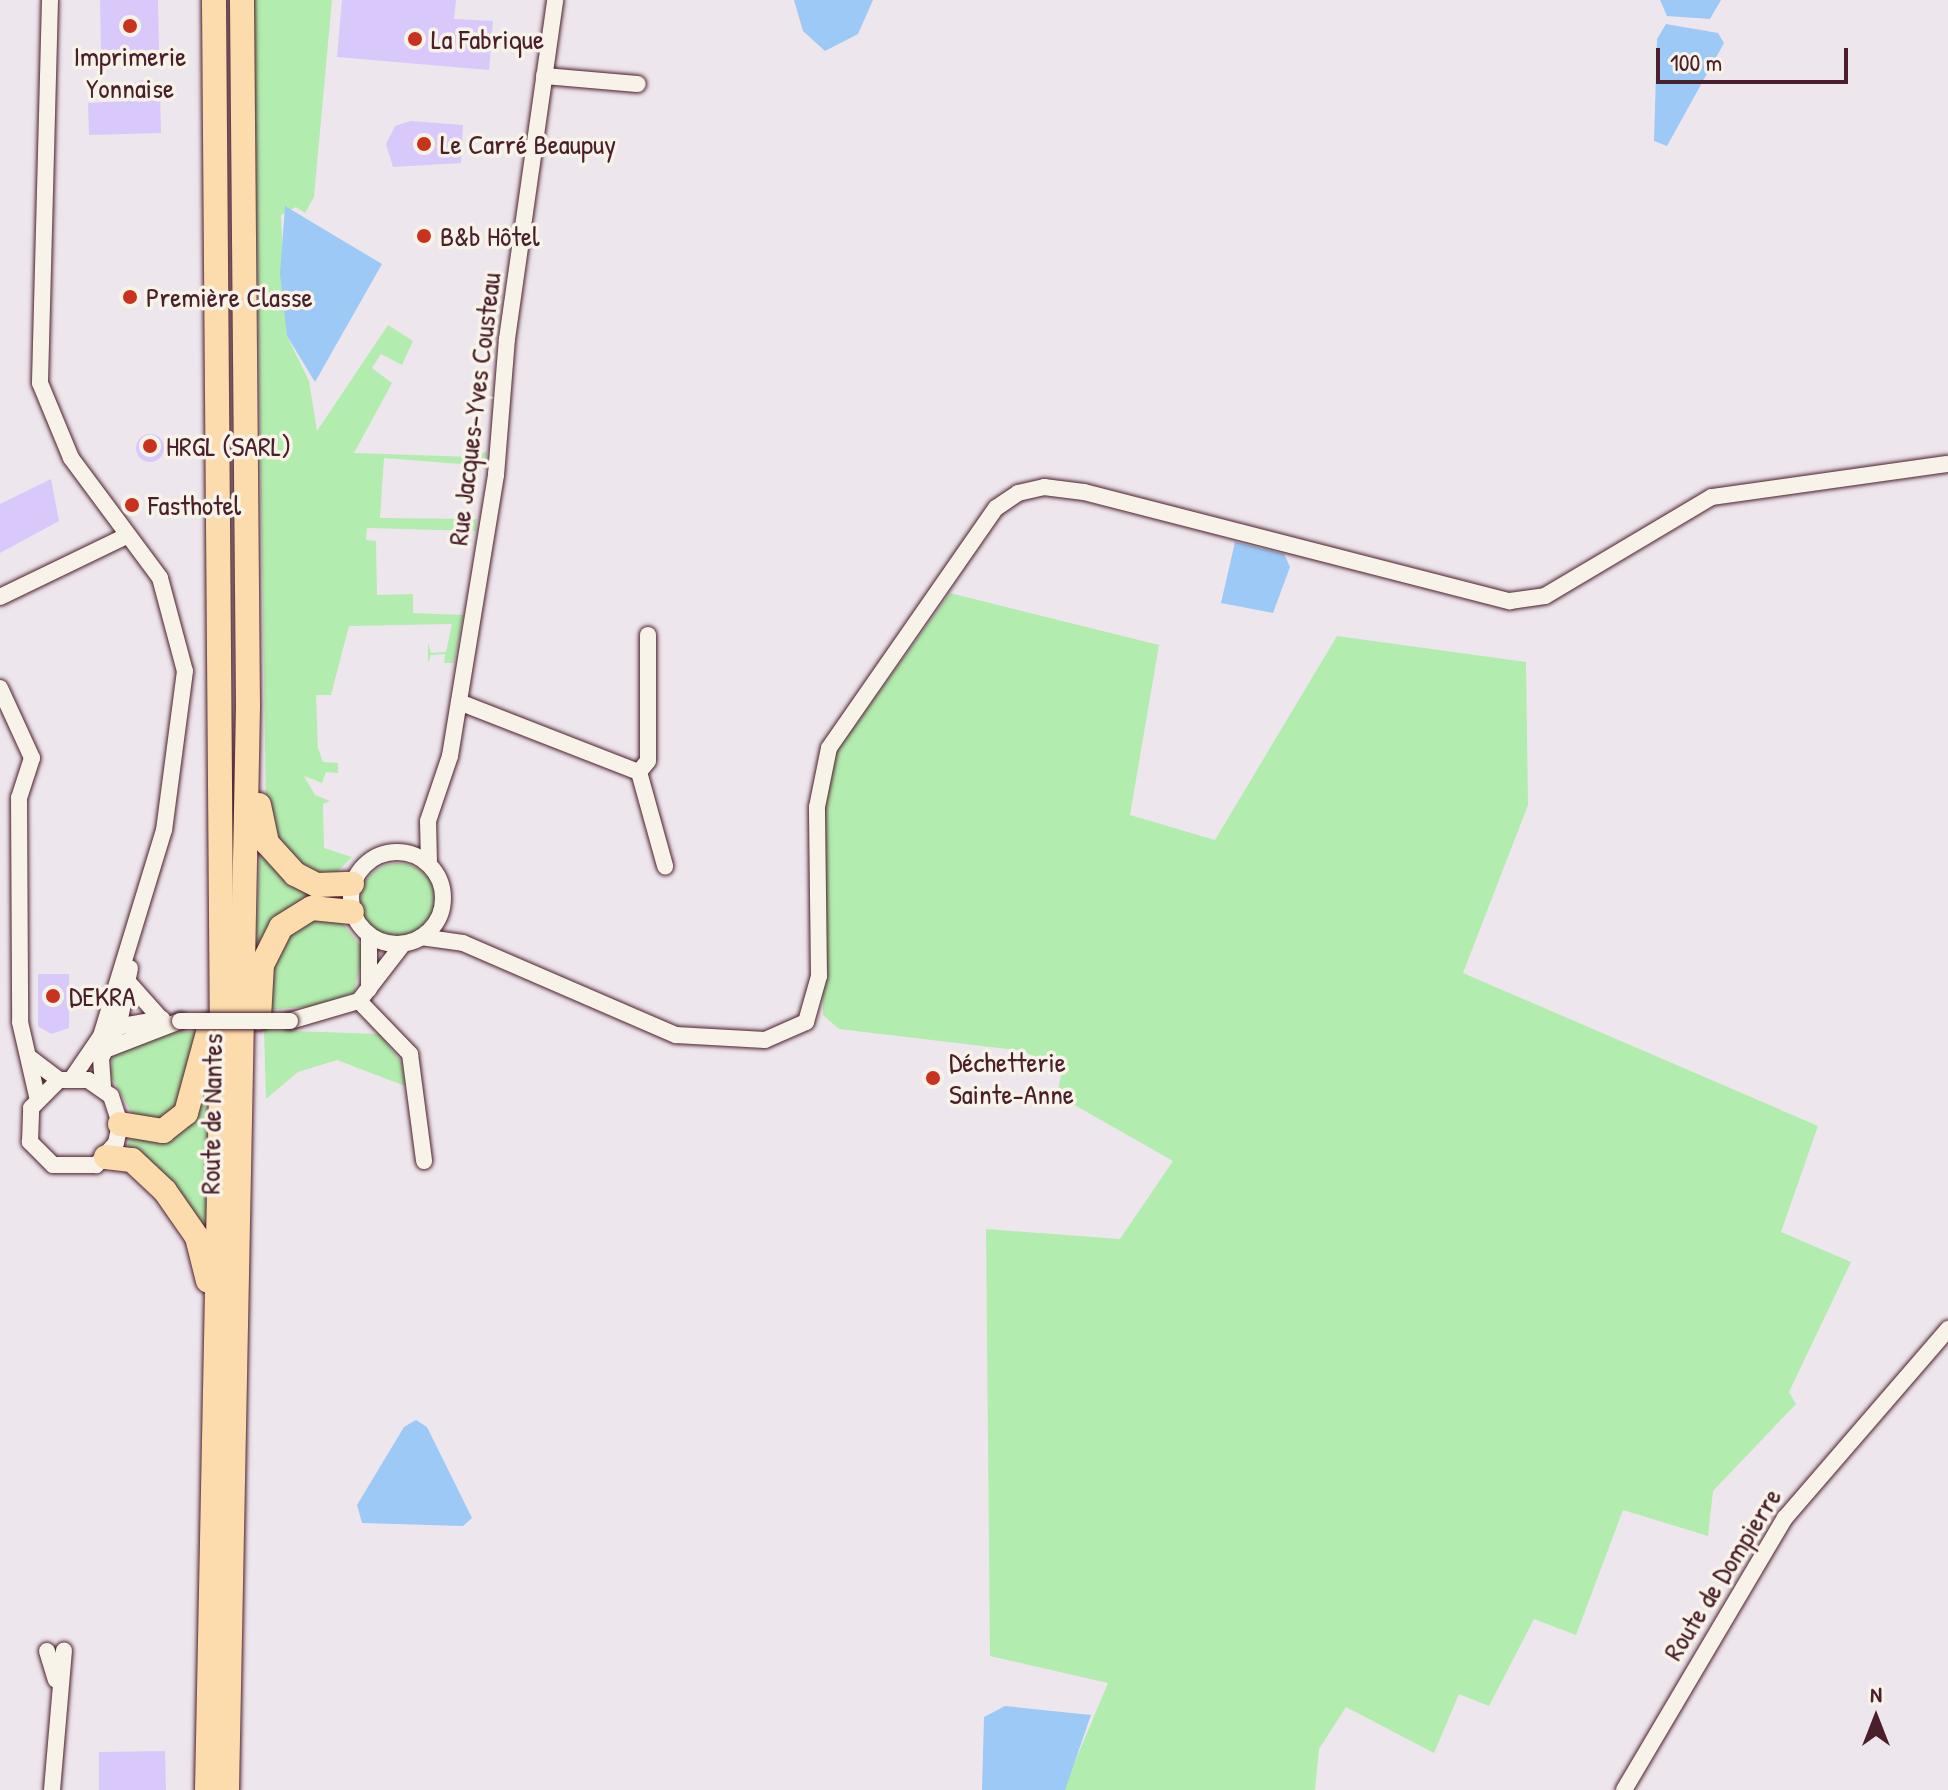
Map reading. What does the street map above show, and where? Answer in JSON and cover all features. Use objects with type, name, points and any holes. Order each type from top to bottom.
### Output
[{"type":"highway","name":"Route de Nantes","points":[[207,1790],[222,986],[214,0]]},
{"type":"highway","name":"Route de Nantes","points":[[227,1790],[248,725],[242,0]]},
{"type":"highway","points":[[248,725],[260,747],[261,831],[276,858],[317,885],[352,884]]},
{"type":"highway","points":[[238,1300],[253,1256],[262,965],[296,914],[327,907],[352,912]]},
{"type":"highway","points":[[120,1124],[163,1131],[186,1113],[222,986]]},
{"type":"highway","points":[[106,1157],[132,1160],[148,1172],[197,1237],[207,1264],[207,1331],[216,1365]]},
{"type":"street","points":[[50,0],[40,383],[71,458],[128,535],[172,603],[185,671],[164,830],[133,942],[101,1036]]},
{"type":"street","name":"Rue Jacques-Yves Cousteau","points":[[429,864],[428,821],[459,702],[500,446],[507,339],[555,0]]},
{"type":"street","points":[[544,76],[638,84]]},
{"type":"street","points":[[421,937],[463,943],[676,1035],[765,1040],[806,1022],[819,976],[817,807],[829,748],[996,508],[1018,493],[1044,487],[1084,492],[1510,601],[1545,596],[1712,497],[1948,464]]},
{"type":"street","points":[[0,597],[128,535]]},
{"type":"street","points":[[639,772],[648,761],[648,635]]},
{"type":"street","points":[[0,688],[32,758],[19,798],[20,1022],[37,1096],[28,1120],[39,1155],[67,1169],[106,1157],[120,1124],[103,1087],[101,1058],[119,1024],[129,983],[133,942]]},
{"type":"street","points":[[459,702],[639,772]]},
{"type":"street","points":[[639,772],[665,866]]},
{"type":"street","name":"Rue Jacques-Yves Cousteau","points":[[401,851],[428,821]]},
{"type":"street","points":[[37,1096],[66,1079],[101,1036],[119,1024],[161,1019],[290,1021],[364,995],[403,944],[421,937],[441,913],[442,887],[429,864],[401,851],[370,859],[352,884],[352,912],[369,936],[364,995],[410,1054],[424,1161]]},
{"type":"street","points":[[441,913],[463,943]]},
{"type":"street","points":[[369,936],[403,944]]},
{"type":"street","points":[[129,983],[161,1019]]},
{"type":"street","points":[[101,1058],[125,1037],[180,1021]]},
{"type":"street","points":[[30,1058],[66,1079],[103,1087]]},
{"type":"street","name":"Route de Dompierre","points":[[1624,1790],[1763,1549],[1948,1329]]},
{"type":"street","points":[[52,1790],[55,1651]]},
{"type":"green space","points":[[253,0],[332,0],[314,197],[305,213],[296,207],[281,215],[287,336],[309,381],[317,431],[388,325],[413,341],[402,365],[381,354],[372,368],[392,383],[354,453],[475,457],[487,451],[486,466],[384,458],[380,518],[477,519],[476,531],[367,528],[366,540],[376,541],[377,595],[413,594],[413,613],[463,615],[454,663],[444,663],[445,654],[431,655],[428,663],[428,643],[431,653],[446,652],[452,624],[349,626],[331,695],[316,695],[318,748],[323,762],[338,763],[338,773],[326,772],[322,783],[304,776],[315,795],[330,801],[323,804],[324,848],[352,857],[334,875],[314,874],[277,851],[266,803]]},
{"type":"green space","points":[[950,593],[1159,645],[1130,815],[1215,840],[1337,636],[1526,662],[1528,805],[1463,973],[1818,1126],[1781,1232],[1851,1262],[1789,1392],[1796,1404],[1713,1491],[1708,1536],[1623,1510],[1576,1635],[1534,1619],[1489,1706],[1459,1694],[1434,1753],[1346,1707],[1319,1749],[1315,1790],[1063,1790],[1108,1683],[990,1656],[986,1229],[1120,1239],[1173,1161],[1057,1095],[1061,1075],[1024,1051],[839,1029],[823,1015],[821,773]]},
{"type":"green space","points":[[260,841],[335,891],[334,902],[303,906],[254,992]]},
{"type":"green space","points":[[398,863],[412,866],[425,874],[433,887],[436,901],[433,915],[425,928],[412,936],[398,939],[384,936],[371,928],[363,915],[360,901],[363,887],[371,874],[384,866]]},
{"type":"green space","points":[[336,915],[364,950],[354,992],[319,1006],[263,1010],[270,956],[303,918]]},
{"type":"green space","points":[[264,1030],[379,1034],[402,1063],[405,1086],[337,1060],[298,1072],[266,1099]]},
{"type":"green space","points":[[205,1031],[201,1067],[165,1124],[135,1119],[110,1074],[113,1056],[166,1033]]},
{"type":"green space","points":[[212,1094],[209,1234],[126,1150],[130,1139],[172,1138],[186,1128],[203,1095]]},
{"type":"water","points":[[794,0],[873,0],[858,34],[825,51],[803,31]]},
{"type":"water","points":[[1660,0],[1721,0],[1710,19],[1667,16]]},
{"type":"water","points":[[1666,24],[1718,33],[1724,43],[1667,146],[1654,141],[1657,39]]},
{"type":"water","points":[[285,206],[382,264],[315,382],[287,336],[280,274]]},
{"type":"water","points":[[1235,542],[1284,554],[1290,567],[1273,613],[1221,603]]},
{"type":"water","points":[[416,1420],[427,1427],[472,1518],[463,1526],[362,1523],[357,1505],[404,1427]]},
{"type":"water","points":[[1005,1706],[1091,1715],[1065,1790],[982,1790],[984,1717]]},
{"type":"building","name":"Imprimerie Yonnaise","points":[[100,0],[158,0],[159,50],[101,51]]},
{"type":"building","name":"La Fabrique","points":[[342,0],[456,0],[454,19],[493,21],[489,70],[337,57]]},
{"type":"building","points":[[142,80],[160,91],[161,133],[89,135],[88,103],[124,101],[123,86]]},
{"type":"building","name":"Le Carré Beaupuy","points":[[411,121],[463,125],[461,163],[393,167],[386,144],[395,126]]},
{"type":"building","name":"HRGL (SARL)","points":[[150,434],[160,438],[164,448],[160,458],[150,462],[140,458],[136,448],[140,438]]},
{"type":"building","points":[[51,479],[59,521],[0,553],[0,504]]},
{"type":"building","name":"DEKRA","points":[[38,974],[69,974],[69,1028],[51,1034],[38,1026]]},
{"type":"building","points":[[165,1751],[166,1790],[99,1790],[99,1752]]},
{"type":"place","name":"Imprimerie Yonnaise","points":[[130,26]]},
{"type":"place","name":"La Fabrique","points":[[415,39]]},
{"type":"place","name":"Le Carré Beaupuy","points":[[424,144]]},
{"type":"place","name":"B&b Hôtel","points":[[424,236]]},
{"type":"place","name":"Première Classe","points":[[130,297]]},
{"type":"place","name":"HRGL (SARL)","points":[[150,446]]},
{"type":"place","name":"Fasthotel","points":[[132,505]]},
{"type":"place","name":"DEKRA","points":[[53,996]]},
{"type":"place","name":"Déchetterie Sainte-Anne","points":[[933,1078]]}]
